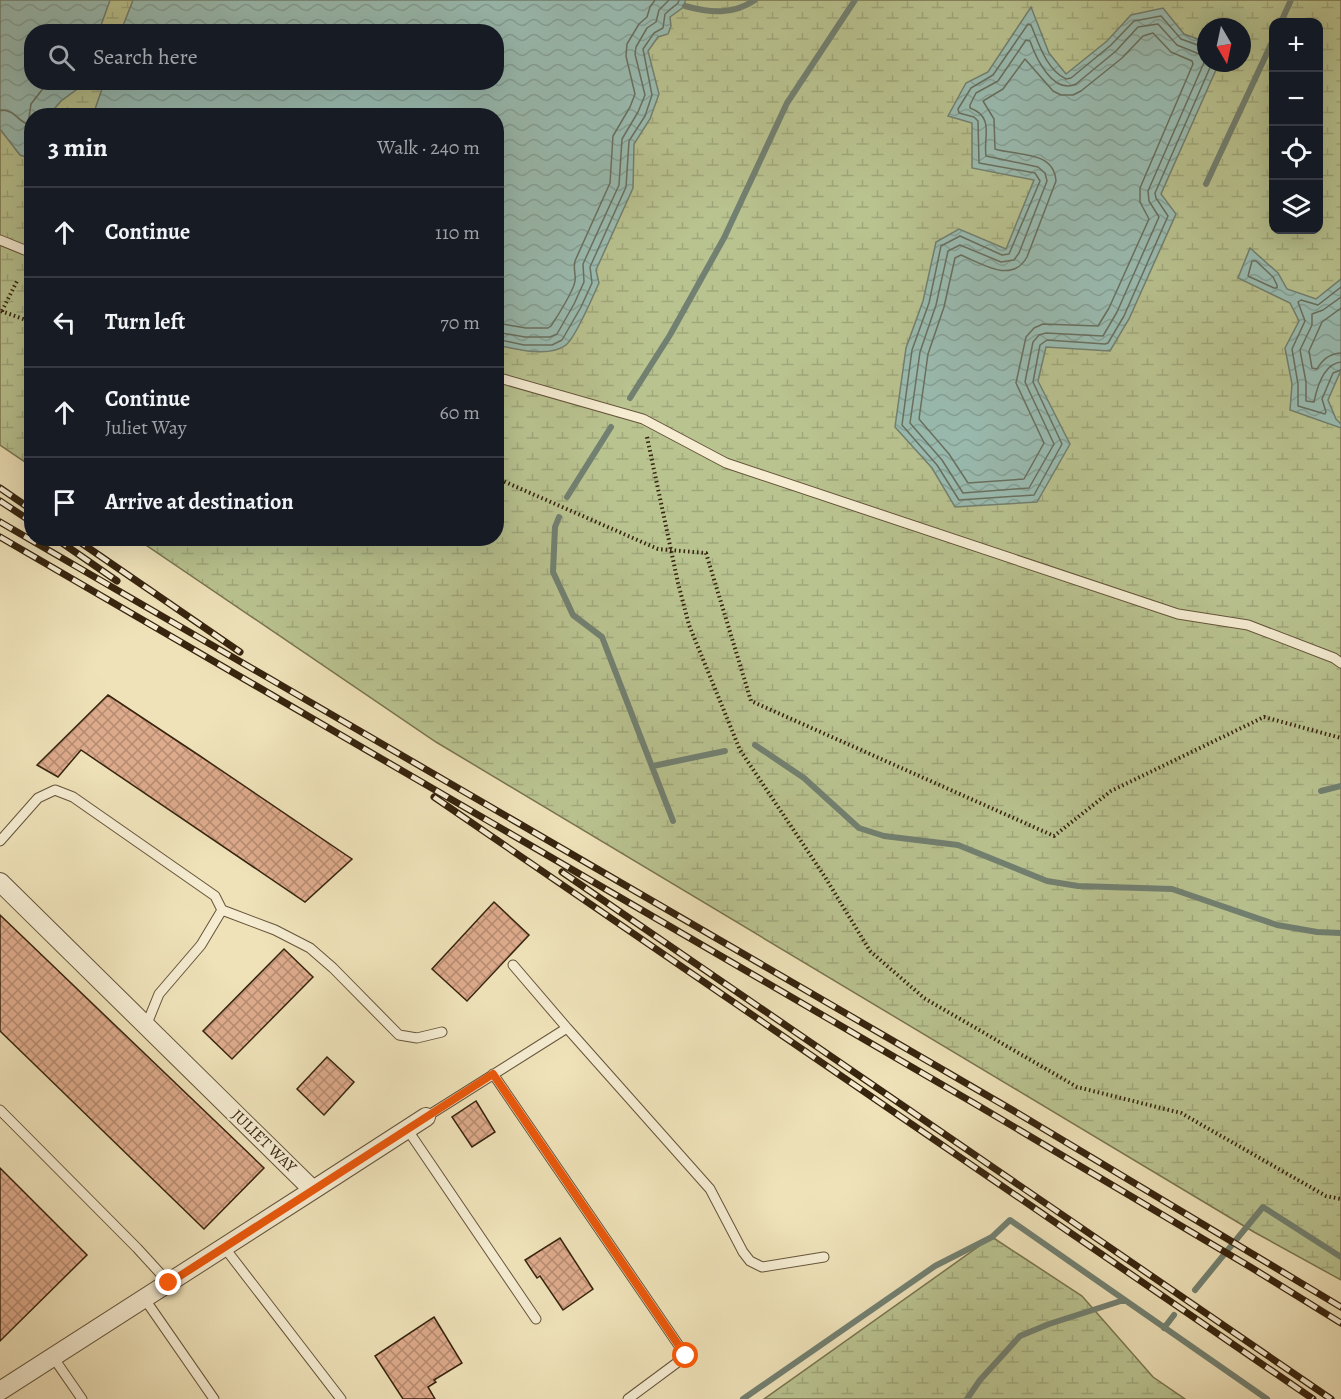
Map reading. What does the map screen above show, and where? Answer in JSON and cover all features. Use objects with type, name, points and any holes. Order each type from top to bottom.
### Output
[{"type":"street","name":"JULIET WAY","points":[[1,885],[313,1190]]},
{"type":"street","points":[[0,1391],[426,1117]]},
{"type":"lane","points":[[0,240],[24,250]]},
{"type":"lane","points":[[504,379],[643,419],[726,463],[1178,614],[1248,625],[1334,658],[1341,663]]},
{"type":"lane","points":[[0,841],[38,798],[55,790],[73,797],[215,896],[222,910],[274,930],[310,948],[399,1035],[417,1038],[442,1032]]},
{"type":"lane","points":[[146,1026],[159,994],[201,945],[222,910]]},
{"type":"lane","points":[[513,965],[710,1189],[750,1261],[762,1266],[824,1257]]},
{"type":"lane","points":[[426,1117],[567,1028]]},
{"type":"lane","points":[[493,1074],[686,1356],[628,1399]]},
{"type":"lane","points":[[0,1110],[169,1283]]},
{"type":"lane","points":[[407,1129],[536,1320]]},
{"type":"lane","points":[[224,1247],[341,1399]]},
{"type":"lane","points":[[144,1298],[214,1399]]},
{"type":"lane","points":[[53,1357],[82,1399]]},
{"type":"path","points":[[17,281],[1,311],[24,319]]},
{"type":"path","points":[[643,419],[689,625],[740,750],[825,877],[870,951],[924,998],[1077,1087],[1181,1113],[1326,1196],[1341,1199]]},
{"type":"path","points":[[504,482],[658,549],[706,553],[752,701],[1054,836],[1111,791],[1264,717],[1341,738]]},
{"type":"green space","points":[[0,0],[1341,0],[1341,1280],[1254,1232],[436,742],[147,546],[504,546],[504,108],[24,108],[24,461],[0,445]]},
{"type":"green space","points":[[992,1237],[1082,1296],[1153,1377],[1185,1399],[764,1399]]},
{"type":"water","points":[[0,0],[110,0],[101,24],[24,24],[24,90],[76,90],[55,108],[24,108],[24,156],[20,155],[0,129]]},
{"type":"water","points":[[133,0],[685,0],[685,6],[670,17],[671,26],[668,34],[658,37],[648,51],[659,94],[650,119],[634,144],[633,188],[596,270],[599,283],[570,341],[559,349],[541,352],[504,346],[504,108],[95,108],[102,90],[504,90],[504,24],[124,24]]},
{"type":"water","points":[[1031,7],[1049,53],[1066,74],[1107,41],[1131,15],[1163,8],[1184,34],[1197,39],[1197,72],[1215,72],[1161,194],[1176,214],[1129,319],[1110,351],[1046,347],[1038,381],[1070,444],[1037,502],[955,507],[932,468],[895,427],[906,348],[923,301],[936,242],[959,229],[1006,249],[1034,180],[972,168],[972,123],[948,116],[966,83],[988,72]]},
{"type":"water","points":[[1250,248],[1278,273],[1287,289],[1316,299],[1341,279],[1341,370],[1328,400],[1341,428],[1290,410],[1292,384],[1285,348],[1299,321],[1290,303],[1238,278]]},
{"type":"building","points":[[108,695],[352,859],[305,902],[81,750],[58,777],[37,765]]},
{"type":"building","points":[[494,902],[529,935],[467,1001],[432,969]]},
{"type":"building","points":[[0,915],[264,1168],[204,1229],[0,1031]]},
{"type":"building","points":[[284,949],[313,977],[232,1059],[203,1031]]},
{"type":"building","points":[[327,1057],[354,1082],[324,1115],[297,1089]]},
{"type":"building","points":[[476,1101],[495,1132],[472,1147],[452,1117]]},
{"type":"building","points":[[0,1168],[87,1255],[0,1341]]},
{"type":"building","points":[[560,1238],[593,1289],[563,1310],[540,1276],[537,1278],[525,1260]]},
{"type":"building","points":[[434,1317],[462,1363],[434,1380],[436,1382],[428,1387],[435,1399],[403,1399],[375,1356]]},
{"type":"waterway","points":[[685,6],[721,11],[738,8],[755,0]]},
{"type":"waterway","points":[[630,398],[670,335],[724,238],[787,103],[855,0]]},
{"type":"waterway","points":[[1283,18],[1291,0]]},
{"type":"waterway","points":[[1206,184],[1269,49]]},
{"type":"waterway","points":[[567,497],[611,427]]},
{"type":"waterway","points":[[559,517],[555,527],[553,572],[573,615],[602,637],[673,821]]},
{"type":"waterway","points":[[755,745],[804,778],[859,828],[884,836],[958,845],[1047,881],[1078,886],[1172,889],[1277,925],[1317,932],[1341,933]]},
{"type":"waterway","points":[[653,766],[725,751]]},
{"type":"waterway","points":[[1321,791],[1341,786]]},
{"type":"waterway","points":[[1195,1290],[1263,1207],[1341,1257]]},
{"type":"waterway","points":[[743,1399],[935,1266],[992,1237],[1010,1220],[1267,1399]]},
{"type":"waterway","points":[[967,1399],[980,1380],[1020,1336],[1049,1324],[1124,1300]]},
{"type":"waterway","points":[[1164,1328],[1174,1315]]},
{"type":"railway","points":[[0,488],[24,504]]},
{"type":"railway","points":[[0,501],[24,517]]},
{"type":"railway","points":[[0,522],[24,536]]},
{"type":"railway","points":[[0,537],[977,1105],[1341,1323]]},
{"type":"railway","points":[[41,546],[1019,1114],[1341,1307]]},
{"type":"railway","points":[[67,546],[117,581]]},
{"type":"railway","points":[[86,546],[240,652]]},
{"type":"railway","points":[[434,797],[1313,1399]]},
{"type":"railway","points":[[562,872],[1331,1399]]},
{"type":"route","points":[[169,1283],[493,1074],[686,1356]]}]
